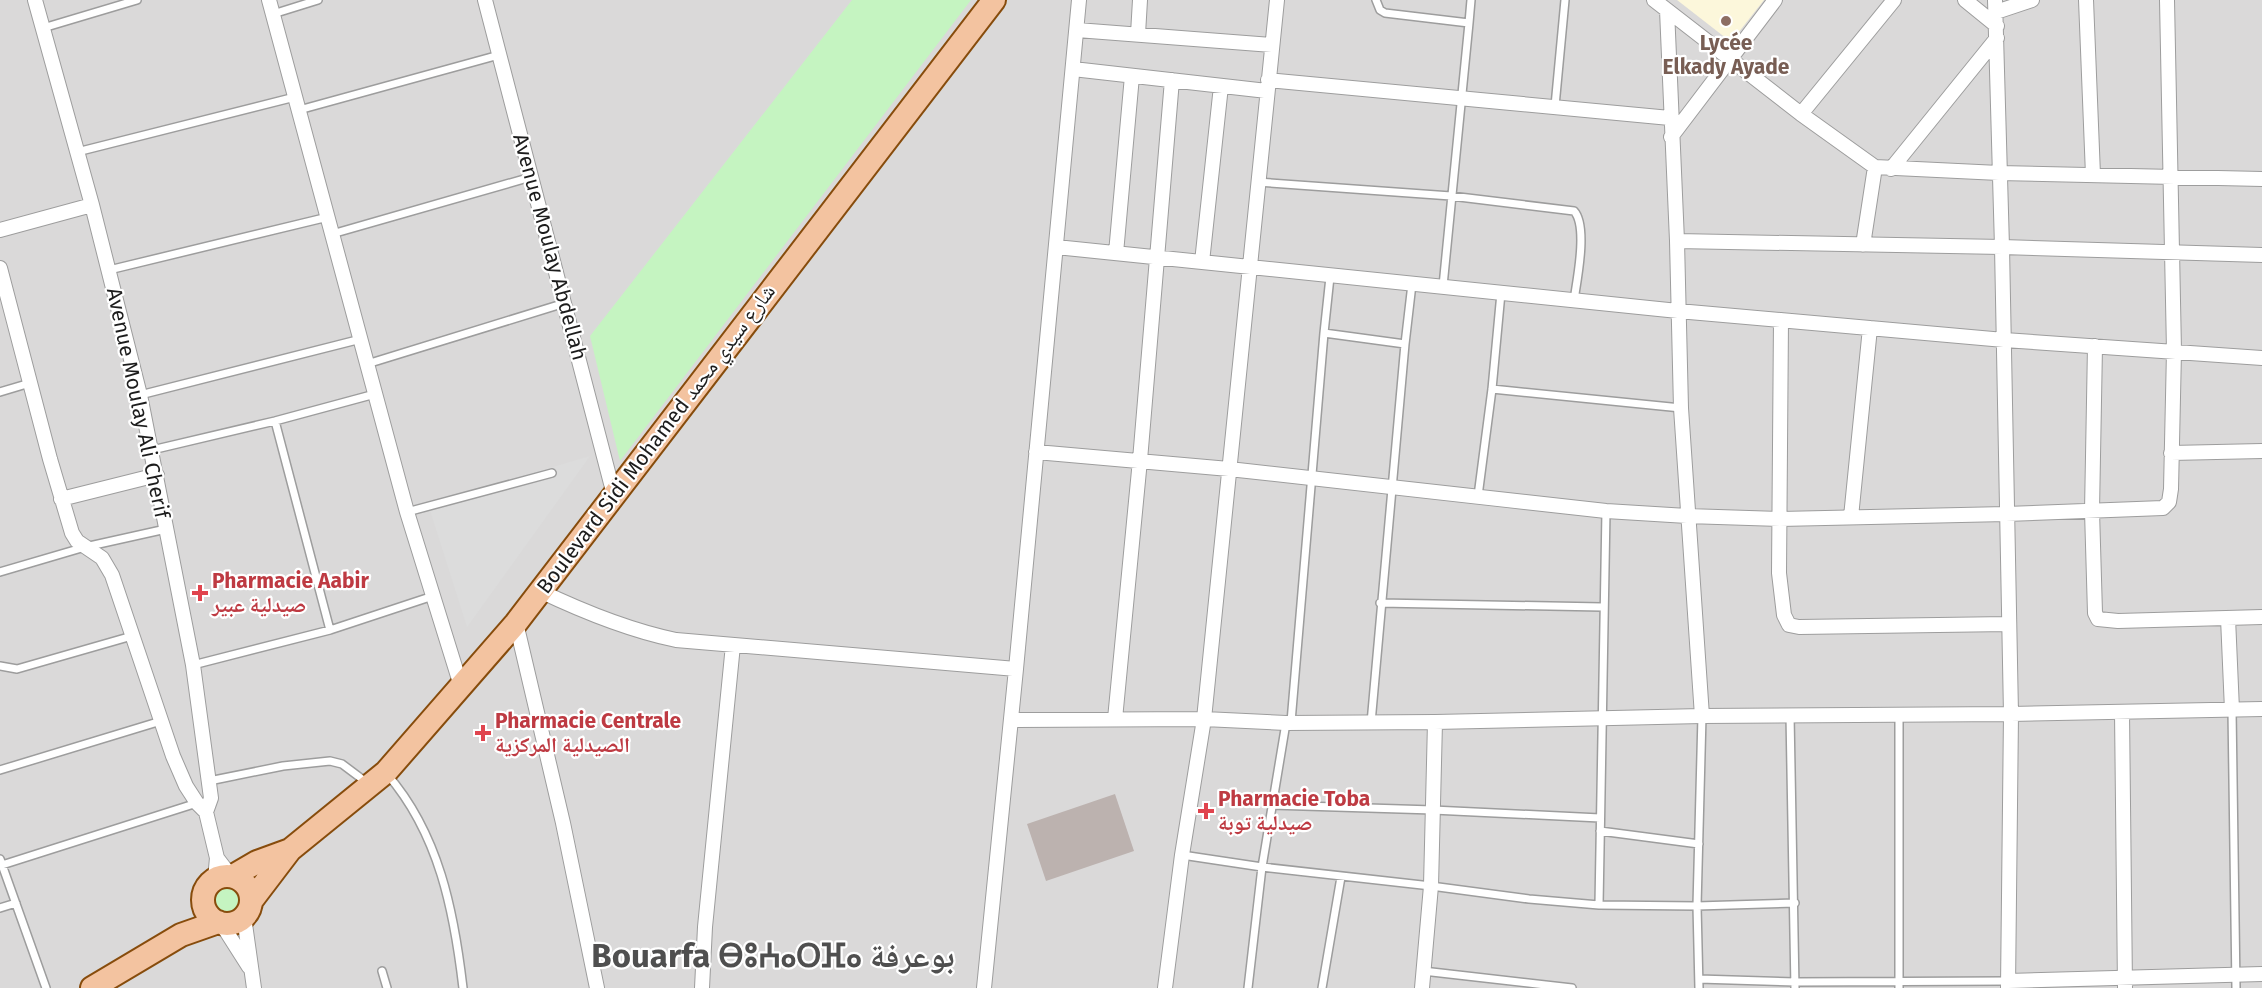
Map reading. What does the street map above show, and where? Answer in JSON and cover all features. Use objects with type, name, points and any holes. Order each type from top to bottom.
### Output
[{"type":"main road","name":"Boulevard Sidi Mohamed شارع سيدي محمد","points":[[290,850],[378,779],[516,623],[994,0]]},
{"type":"main road","points":[[181,935],[203,899],[209,883],[224,872],[290,850]]},
{"type":"main road","points":[[92,988],[181,935],[220,923],[229,924],[248,909],[290,850]]},
{"type":"main road","points":[[224,872],[246,884],[248,909]]},
{"type":"main road","points":[[203,899],[207,913],[220,923]]},
{"type":"street","name":"Avenue Moulay Ali Cherif","points":[[35,0],[109,270],[152,450],[193,665],[209,781],[205,804]]},
{"type":"street","points":[[269,0],[407,512],[461,686]]},
{"type":"street","name":"Avenue Moulay Abdellah","points":[[485,0],[614,495]]},
{"type":"street","points":[[984,988],[1079,0]]},
{"type":"street","points":[[1138,34],[1140,0]]},
{"type":"street","points":[[1165,988],[1203,719],[1277,0]]},
{"type":"street","points":[[1654,0],[1875,167],[2000,173],[2262,179]]},
{"type":"street","points":[[1671,137],[1775,0]]},
{"type":"street","points":[[1802,114],[1894,0]]},
{"type":"street","points":[[1965,0],[1996,19]]},
{"type":"street","points":[[1891,169],[1996,19],[2032,0]]},
{"type":"street","points":[[2086,0],[2092,175]]},
{"type":"street","points":[[1036,452],[1229,469],[1606,511],[1687,516],[1780,519],[2006,514],[2156,509],[2168,505],[2171,489],[2174,351],[2167,0]]},
{"type":"street","points":[[1667,10],[1677,241],[1681,408],[1702,716]]},
{"type":"street","points":[[1996,19],[2011,714],[2008,984],[2236,981],[2262,974]]},
{"type":"street","points":[[1077,30],[1272,45]]},
{"type":"street","points":[[1074,69],[1221,86],[1268,85],[1461,98],[1670,118]]},
{"type":"street","points":[[1116,253],[1132,76]]},
{"type":"street","points":[[1115,719],[1140,460],[1172,80]]},
{"type":"street","points":[[1202,262],[1221,86]]},
{"type":"street","points":[[1863,245],[1875,167]]},
{"type":"street","points":[[0,230],[92,205]]},
{"type":"street","points":[[1677,241],[2262,255]]},
{"type":"street","points":[[1056,247],[1678,311],[2004,340],[2262,358]]},
{"type":"street","points":[[0,268],[72,533],[77,541],[98,554],[107,565],[160,721],[186,786],[205,804],[224,872]]},
{"type":"street","points":[[1781,320],[1781,595],[1786,622],[1793,627],[2008,624]]},
{"type":"street","points":[[1851,517],[1870,328]]},
{"type":"street","points":[[2094,345],[2092,510],[2095,609],[2098,619],[2118,621],[2262,617]]},
{"type":"street","points":[[2171,453],[2262,451]]},
{"type":"street","points":[[61,499],[157,475]]},
{"type":"street","points":[[540,591],[609,622],[676,640],[1016,669]]},
{"type":"street","points":[[2228,618],[2232,710]]},
{"type":"street","points":[[516,623],[563,823],[597,988]]},
{"type":"street","points":[[702,988],[705,927],[733,645]]},
{"type":"street","points":[[1011,720],[1203,719],[1288,723],[1371,723],[2262,709]]},
{"type":"street","points":[[2122,712],[2125,983]]},
{"type":"street","points":[[1422,988],[1431,886],[1436,722]]},
{"type":"street","points":[[248,909],[254,988]]},
{"type":"street","points":[[220,923],[251,970]]},
{"type":"lane","points":[[43,28],[137,0]]},
{"type":"lane","points":[[273,14],[318,0]]},
{"type":"lane","points":[[1376,0],[1380,10],[1385,14],[1469,23]]},
{"type":"lane","points":[[1443,286],[1471,0]]},
{"type":"lane","points":[[1555,106],[1565,0]]},
{"type":"lane","points":[[77,152],[297,104],[499,55]]},
{"type":"lane","points":[[332,234],[531,177]]},
{"type":"lane","points":[[1257,182],[1451,196],[1574,211],[1579,216],[1580,224],[1579,266],[1574,300]]},
{"type":"lane","points":[[109,270],[328,217]]},
{"type":"lane","points":[[1248,988],[1271,805],[1288,723],[1313,478],[1330,276]]},
{"type":"lane","points":[[1371,723],[1380,603],[1412,284]]},
{"type":"lane","points":[[1478,496],[1492,389],[1501,293]]},
{"type":"lane","points":[[367,364],[565,303]]},
{"type":"lane","points":[[1324,333],[1405,344]]},
{"type":"lane","points":[[140,395],[361,339]]},
{"type":"lane","points":[[0,392],[30,383]]},
{"type":"lane","points":[[1492,389],[1681,408]]},
{"type":"lane","points":[[152,450],[275,421],[375,394]]},
{"type":"lane","points":[[275,421],[330,630]]},
{"type":"lane","points":[[407,512],[552,473]]},
{"type":"lane","points":[[1599,905],[1602,608],[1606,511]]},
{"type":"lane","points":[[0,572],[85,547],[166,530]]},
{"type":"lane","points":[[193,665],[330,630],[433,596]]},
{"type":"lane","points":[[1380,603],[1602,608]]},
{"type":"lane","points":[[0,666],[17,669],[132,636]]},
{"type":"lane","points":[[2232,710],[2236,981]]},
{"type":"lane","points":[[1790,715],[1795,985]]},
{"type":"lane","points":[[1899,715],[1899,985]]},
{"type":"lane","points":[[1699,988],[1697,906],[1702,716]]},
{"type":"lane","points":[[0,770],[160,721]]},
{"type":"lane","points":[[209,781],[283,766],[330,760],[378,779],[405,796],[419,819],[442,877],[451,907],[463,988]]},
{"type":"lane","points":[[46,988],[1,862],[205,804]]},
{"type":"lane","points":[[1271,805],[1600,818]]},
{"type":"lane","points":[[1600,831],[1699,844]]},
{"type":"lane","points":[[1182,855],[1341,877],[1599,905],[1697,906],[1795,903]]},
{"type":"lane","points":[[1322,988],[1341,877]]},
{"type":"lane","points":[[0,908],[16,903]]},
{"type":"lane","points":[[382,971],[387,988]]},
{"type":"lane","points":[[1422,971],[1572,988]]},
{"type":"lane","points":[[1699,979],[1795,985],[2008,984]]},
{"type":"shaded area","points":[[0,0],[2262,0],[2262,988],[0,988]]},
{"type":"shaded area","name":"Lycée Elkady Ayade","points":[[1677,0],[1764,0],[1731,42]]},
{"type":"shaded area","points":[[590,456],[467,627],[428,504]]},
{"type":"green space","points":[[852,0],[971,0],[620,461],[590,336]]},
{"type":"green space","points":[[228,881],[242,887],[248,901],[242,915],[228,921],[214,915],[208,901],[214,887]]},
{"type":"building","points":[[1115,794],[1134,851],[1046,881],[1027,824]]},
{"type":"place","name":"Lycée Elkady Ayade","points":[[1726,21]]},
{"type":"place","name":"Pharmacie Aabir صيدلية عبير","points":[[200,593]]},
{"type":"place","name":"Pharmacie Centrale الصيدلية المركزية","points":[[483,733]]},
{"type":"place","name":"Pharmacie Toba صيدلية توبة","points":[[1206,811]]},
{"type":"district","name":"Bouarfa ⴱⵓⵄⴰⵔⴼⴰ بوعرفة","points":[[773,955]]}]
